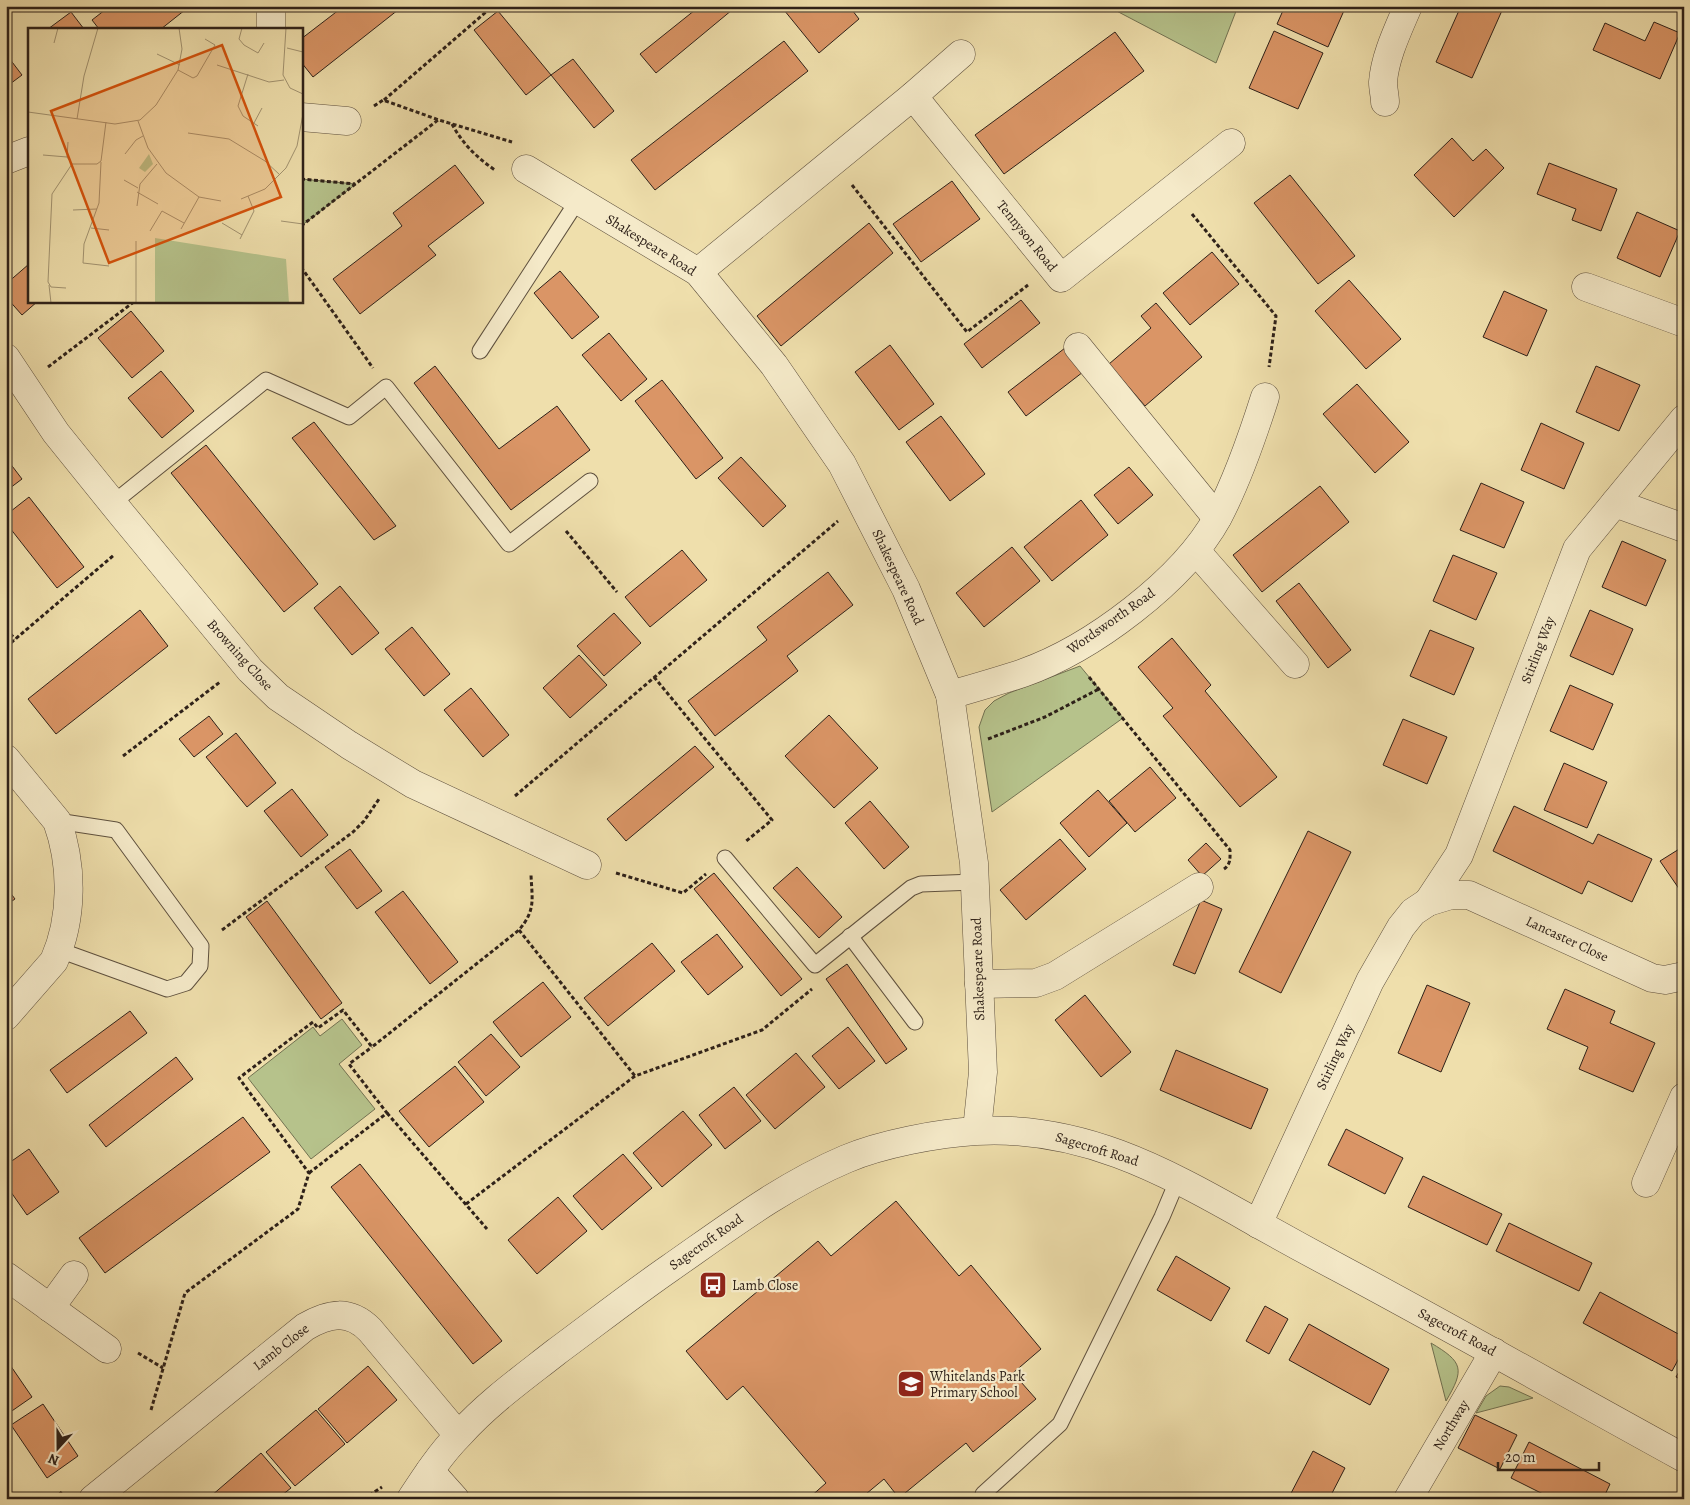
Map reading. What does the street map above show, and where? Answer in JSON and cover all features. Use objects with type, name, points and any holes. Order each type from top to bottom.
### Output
[{"type":"street","points":[[270,6],[271,28]]},
{"type":"street","points":[[1385,102],[1383,83],[1391,47],[1408,6]]},
{"type":"street","points":[[698,272],[913,96],[961,54]]},
{"type":"street","name":"Tennyson Road","points":[[913,96],[1061,278],[1230,143]]},
{"type":"street","points":[[302,117],[347,121]]},
{"type":"street","points":[[6,160],[28,151]]},
{"type":"street","name":"Shakespeare Road","points":[[526,169],[698,272],[774,365],[842,464],[906,589],[950,695],[974,863],[983,1072],[978,1130]]},
{"type":"street","points":[[1586,287],[1684,323]]},
{"type":"street","points":[[1078,347],[1218,518]]},
{"type":"street","name":"Browning Close","points":[[6,358],[56,433],[244,663],[278,697],[328,732],[413,784],[587,865]]},
{"type":"street","name":"Wordsworth Road","points":[[950,695],[1023,673],[1069,652],[1131,610],[1165,582],[1196,551],[1218,518],[1247,453],[1265,397]]},
{"type":"street","name":"Stirling Way","points":[[1258,1224],[1370,981],[1401,927],[1413,912],[1440,899],[1446,877],[1459,855],[1577,549],[1684,419]]},
{"type":"street","points":[[1615,502],[1684,528]]},
{"type":"street","points":[[1196,551],[1295,664]]},
{"type":"street","points":[[6,759],[57,821],[68,865],[69,889],[64,930],[54,961],[6,1016]]},
{"type":"street","points":[[979,984],[1036,983],[1055,976],[1200,887]]},
{"type":"street","name":"Lancaster Close","points":[[1440,899],[1469,895],[1479,898],[1652,978],[1682,982]]},
{"type":"street","points":[[1646,1182],[1684,1097]]},
{"type":"street","name":"Sagecroft Road","points":[[411,1499],[458,1435],[496,1398],[635,1292],[770,1199],[850,1157],[892,1145],[978,1130],[1063,1137],[1124,1156],[1178,1179],[1684,1458]]},
{"type":"street","points":[[50,1308],[74,1275]]},
{"type":"street","points":[[6,1276],[107,1349]]},
{"type":"street","name":"Lamb Close","points":[[93,1499],[305,1326],[318,1319],[333,1316],[347,1316],[359,1320],[370,1330],[458,1435]]},
{"type":"street","name":"Northway","points":[[1408,1499],[1494,1352]]},
{"type":"street","points":[[430,1471],[455,1499]]},
{"type":"lane","points":[[480,352],[578,200]]},
{"type":"lane","points":[[113,503],[266,380],[349,417],[386,387],[509,544],[590,481]]},
{"type":"lane","points":[[57,821],[116,830],[201,946],[200,966],[186,982],[167,989],[59,950]]},
{"type":"lane","points":[[725,858],[814,965],[911,888],[921,884],[975,882]]},
{"type":"lane","points":[[850,936],[915,1022]]},
{"type":"lane","points":[[983,1494],[1060,1424],[1162,1216],[1178,1179]]},
{"type":"path","points":[[347,121],[383,100],[493,6]]},
{"type":"path","points":[[383,100],[439,120],[534,148],[526,169]]},
{"type":"path","points":[[302,225],[439,120]]},
{"type":"path","points":[[452,124],[458,136],[472,152],[495,171]]},
{"type":"path","points":[[833,161],[967,332],[1052,267]]},
{"type":"path","points":[[302,179],[356,184]]},
{"type":"path","points":[[1172,190],[1276,316],[1265,397]]},
{"type":"path","points":[[302,267],[386,387]]},
{"type":"path","points":[[24,385],[135,302]]},
{"type":"path","points":[[488,819],[861,501]]},
{"type":"path","points":[[550,512],[617,592]]},
{"type":"path","points":[[6,647],[138,534]]},
{"type":"path","points":[[6,629],[14,640]]},
{"type":"path","points":[[1069,652],[1230,850],[1228,866],[1200,887]]},
{"type":"path","points":[[123,756],[244,663]]},
{"type":"path","points":[[587,865],[683,893],[772,820],[654,677]]},
{"type":"path","points":[[958,752],[1044,717],[1099,689]]},
{"type":"path","points":[[201,946],[364,822],[378,801],[392,772]]},
{"type":"path","points":[[487,1229],[387,1113],[349,1064],[519,930],[527,920],[532,909],[531,839]]},
{"type":"path","points":[[519,930],[635,1076]]},
{"type":"path","points":[[466,1204],[635,1076],[762,1030],[812,989]]},
{"type":"path","points":[[308,1173],[238,1078],[313,1022],[318,1028],[343,1010],[372,1047]]},
{"type":"path","points":[[148,1419],[185,1293],[298,1209],[308,1173],[387,1113]]},
{"type":"green space","points":[[1107,6],[1238,6],[1216,63]]},
{"type":"green space","points":[[302,179],[356,184],[302,225]]},
{"type":"green space","points":[[1080,666],[1123,718],[992,812],[979,727],[985,710],[994,701],[1009,693]]},
{"type":"green space","points":[[342,1019],[362,1045],[339,1064],[375,1109],[311,1159],[248,1078],[313,1027],[320,1036]]},
{"type":"green space","points":[[1431,1343],[1450,1356],[1458,1367],[1456,1381],[1446,1401]]},
{"type":"green space","points":[[1500,1386],[1509,1387],[1533,1398],[1476,1413],[1486,1396]]},
{"type":"building","points":[[110,6],[190,6],[162,28],[98,28],[92,20]]},
{"type":"building","points":[[344,6],[403,6],[313,77],[302,63],[302,38]]},
{"type":"building","points":[[700,6],[730,6],[732,10],[656,73],[640,54]]},
{"type":"building","points":[[789,6],[849,6],[859,19],[819,53],[784,10]]},
{"type":"building","points":[[1285,6],[1346,6],[1328,47],[1277,24]]},
{"type":"building","points":[[1461,6],[1504,6],[1472,78],[1436,62]]},
{"type":"building","points":[[498,11],[551,75],[526,95],[474,30]]},
{"type":"building","points":[[71,12],[83,28],[49,28]]},
{"type":"building","points":[[1654,22],[1680,33],[1660,79],[1593,50],[1605,23],[1645,41]]},
{"type":"building","points":[[1274,31],[1323,53],[1298,109],[1249,88]]},
{"type":"building","points":[[1115,32],[1144,71],[1004,174],[975,135]]},
{"type":"building","points":[[784,41],[808,71],[655,190],[631,160]]},
{"type":"building","points":[[6,54],[22,75],[6,87]]},
{"type":"building","points":[[573,59],[614,111],[594,128],[551,75]]},
{"type":"building","points":[[1452,138],[1473,161],[1486,149],[1504,168],[1454,217],[1414,175]]},
{"type":"building","points":[[1549,163],[1617,189],[1601,231],[1572,220],[1576,209],[1537,194]]},
{"type":"building","points":[[455,165],[484,203],[428,246],[436,255],[360,314],[333,279],[402,226],[393,213]]},
{"type":"building","points":[[1290,175],[1355,256],[1318,284],[1254,203]]},
{"type":"building","points":[[952,181],[980,219],[921,262],[893,224]]},
{"type":"building","points":[[1637,212],[1680,231],[1660,277],[1617,258]]},
{"type":"building","points":[[869,223],[893,253],[781,346],[757,316]]},
{"type":"building","points":[[1212,252],[1239,284],[1190,325],[1163,293]]},
{"type":"building","points":[[28,265],[28,302],[37,302],[22,315],[6,297],[6,284]]},
{"type":"building","points":[[560,271],[599,317],[572,339],[534,293]]},
{"type":"building","points":[[1349,280],[1401,339],[1366,369],[1315,311]]},
{"type":"building","points":[[1504,291],[1547,310],[1527,356],[1483,337]]},
{"type":"building","points":[[1021,300],[1040,323],[982,368],[964,344]]},
{"type":"building","points":[[1156,303],[1202,357],[1145,406],[1109,364],[1151,328],[1141,316]]},
{"type":"building","points":[[131,311],[164,351],[132,378],[98,338]]},
{"type":"building","points":[[609,333],[647,379],[621,401],[582,355]]},
{"type":"building","points":[[890,345],[934,404],[899,430],[855,372]]},
{"type":"building","points":[[1065,348],[1083,372],[1026,416],[1008,392]]},
{"type":"building","points":[[435,366],[499,449],[557,406],[590,450],[511,510],[414,383]]},
{"type":"building","points":[[1596,366],[1640,385],[1619,431],[1576,412]]},
{"type":"building","points":[[161,371],[194,411],[162,438],[128,398]]},
{"type":"building","points":[[662,380],[723,458],[696,479],[635,401]]},
{"type":"building","points":[[1357,384],[1409,442],[1375,473],[1323,414]]},
{"type":"building","points":[[941,416],[985,474],[950,501],[906,442]]},
{"type":"building","points":[[314,422],[396,526],[374,540],[292,438]]},
{"type":"building","points":[[1541,423],[1584,443],[1564,489],[1521,470]]},
{"type":"building","points":[[206,445],[318,584],[284,612],[171,473]]},
{"type":"building","points":[[741,457],[786,506],[763,527],[718,478]]},
{"type":"building","points":[[6,458],[22,479],[6,491]]},
{"type":"building","points":[[1129,467],[1153,495],[1118,524],[1094,495]]},
{"type":"building","points":[[1481,483],[1524,502],[1504,548],[1460,530]]},
{"type":"building","points":[[1320,486],[1349,522],[1262,592],[1233,555]]},
{"type":"building","points":[[29,497],[84,567],[57,588],[6,523],[6,515]]},
{"type":"building","points":[[1081,500],[1108,535],[1052,581],[1024,547]]},
{"type":"building","points":[[1622,541],[1666,560],[1646,606],[1602,587]]},
{"type":"building","points":[[1012,547],[1040,581],[984,627],[956,593]]},
{"type":"building","points":[[682,550],[707,580],[650,627],[625,597]]},
{"type":"building","points":[[1453,555],[1497,573],[1476,620],[1433,601]]},
{"type":"building","points":[[828,572],[853,605],[787,656],[798,671],[715,736],[688,701],[767,640],[757,627]]},
{"type":"building","points":[[1299,583],[1351,650],[1328,668],[1276,601]]},
{"type":"building","points":[[340,586],[379,633],[352,655],[314,608]]},
{"type":"building","points":[[140,610],[168,646],[56,734],[28,699]]},
{"type":"building","points":[[1590,610],[1633,629],[1613,675],[1570,656]]},
{"type":"building","points":[[614,613],[641,643],[604,676],[577,646]]},
{"type":"building","points":[[412,627],[450,674],[424,696],[385,649]]},
{"type":"building","points":[[1430,630],[1474,648],[1454,695],[1410,676]]},
{"type":"building","points":[[1172,638],[1211,685],[1205,691],[1277,777],[1240,807],[1163,716],[1173,708],[1138,667]]},
{"type":"building","points":[[579,655],[607,685],[570,718],[543,688]]},
{"type":"building","points":[[1570,685],[1613,704],[1593,750],[1550,731]]},
{"type":"building","points":[[471,688],[509,735],[483,757],[444,710]]},
{"type":"building","points":[[829,715],[878,768],[834,808],[785,756]]},
{"type":"building","points":[[209,716],[223,734],[194,757],[179,739]]},
{"type":"building","points":[[1403,719],[1447,737],[1427,784],[1383,765]]},
{"type":"building","points":[[236,733],[276,783],[247,807],[206,757]]},
{"type":"building","points":[[695,746],[714,767],[626,841],[607,819]]},
{"type":"building","points":[[1564,763],[1607,782],[1587,828],[1544,810]]},
{"type":"building","points":[[1150,767],[1176,798],[1135,832],[1109,801]]},
{"type":"building","points":[[292,789],[328,835],[301,857],[264,811]]},
{"type":"building","points":[[1098,790],[1127,823],[1089,857],[1060,823]]},
{"type":"building","points":[[870,801],[909,847],[884,869],[845,823]]},
{"type":"building","points":[[1514,806],[1593,844],[1598,834],[1652,859],[1632,902],[1588,881],[1582,894],[1493,851]]},
{"type":"building","points":[[1308,831],[1351,852],[1281,993],[1239,972]]},
{"type":"building","points":[[1060,839],[1086,869],[1026,920],[1000,890]]},
{"type":"building","points":[[1206,843],[1221,859],[1202,876],[1188,860]]},
{"type":"building","points":[[1684,846],[1684,896],[1660,861]]},
{"type":"building","points":[[350,849],[382,891],[357,909],[325,867]]},
{"type":"building","points":[[797,867],[842,917],[819,938],[773,888]]},
{"type":"building","points":[[714,873],[802,979],[781,996],[694,889]]},
{"type":"building","points":[[6,887],[15,899],[6,905]]},
{"type":"building","points":[[403,891],[458,962],[430,984],[375,912]]},
{"type":"building","points":[[1201,900],[1222,909],[1195,974],[1173,965]]},
{"type":"building","points":[[267,901],[342,1003],[321,1019],[246,917]]},
{"type":"building","points":[[717,934],[743,967],[708,995],[681,962]]},
{"type":"building","points":[[652,943],[675,971],[608,1026],[584,998]]},
{"type":"building","points":[[847,964],[907,1049],[886,1064],[826,979]]},
{"type":"building","points":[[543,982],[571,1017],[521,1057],[493,1022]]},
{"type":"building","points":[[1427,985],[1470,1003],[1441,1072],[1398,1053]]},
{"type":"building","points":[[1565,989],[1615,1011],[1610,1023],[1655,1043],[1633,1092],[1579,1069],[1588,1047],[1547,1029]]},
{"type":"building","points":[[1085,995],[1131,1052],[1101,1077],[1055,1020]]},
{"type":"building","points":[[130,1011],[147,1033],[67,1093],[50,1070]]},
{"type":"building","points":[[848,1027],[875,1061],[839,1089],[812,1056]]},
{"type":"building","points":[[491,1034],[520,1067],[486,1096],[458,1062]]},
{"type":"building","points":[[1176,1050],[1268,1089],[1251,1129],[1160,1090]]},
{"type":"building","points":[[796,1053],[825,1087],[775,1129],[746,1095]]},
{"type":"building","points":[[176,1057],[193,1079],[106,1147],[89,1125]]},
{"type":"building","points":[[455,1066],[484,1102],[429,1147],[399,1111]]},
{"type":"building","points":[[734,1087],[761,1121],[725,1149],[699,1115]]},
{"type":"building","points":[[683,1111],[712,1145],[662,1187],[633,1153]]},
{"type":"building","points":[[243,1117],[270,1152],[105,1273],[79,1238]]},
{"type":"building","points":[[1346,1129],[1403,1158],[1385,1194],[1328,1165]]},
{"type":"building","points":[[29,1149],[59,1192],[27,1215],[6,1185],[6,1165]]},
{"type":"building","points":[[623,1154],[652,1188],[602,1230],[573,1196]]},
{"type":"building","points":[[360,1164],[502,1341],[473,1364],[331,1187]]},
{"type":"building","points":[[1423,1176],[1502,1214],[1487,1245],[1408,1207]]},
{"type":"building","points":[[558,1197],[587,1231],[537,1274],[508,1240]]},
{"type":"building","name":"Whitelands Park Primary School","points":[[896,1201],[959,1276],[971,1265],[1041,1349],[1013,1373],[1036,1399],[973,1452],[966,1443],[899,1498],[884,1479],[860,1499],[810,1499],[826,1483],[743,1386],[727,1400],[686,1351],[818,1241],[831,1256]]},
{"type":"building","points":[[1509,1223],[1592,1263],[1579,1291],[1496,1251]]},
{"type":"building","points":[[1176,1256],[1230,1288],[1211,1321],[1157,1290]]},
{"type":"building","points":[[1600,1292],[1684,1337],[1684,1349],[1672,1371],[1583,1323]]},
{"type":"building","points":[[1265,1306],[1288,1319],[1269,1354],[1246,1341]]},
{"type":"building","points":[[1309,1324],[1389,1369],[1370,1405],[1289,1360]]},
{"type":"building","points":[[6,1359],[32,1397],[6,1415]]},
{"type":"building","points":[[1684,1363],[1684,1381],[1676,1377]]},
{"type":"building","points":[[368,1366],[397,1400],[347,1443],[318,1409]]},
{"type":"building","points":[[43,1404],[78,1456],[47,1478],[11,1425]]},
{"type":"building","points":[[316,1410],[345,1444],[295,1486],[266,1452]]},
{"type":"building","points":[[1475,1415],[1517,1435],[1500,1469],[1458,1448]]},
{"type":"building","points":[[1529,1442],[1610,1484],[1603,1499],[1553,1499],[1511,1478]]},
{"type":"building","points":[[1313,1451],[1345,1468],[1329,1499],[1288,1499]]},
{"type":"building","points":[[261,1453],[291,1488],[277,1499],[214,1499],[211,1496]]},
{"type":"place","name":"Lamb Close","points":[[713,1285]]},
{"type":"place","name":"Whitelands Park Primary School","points":[[911,1384]]}]
